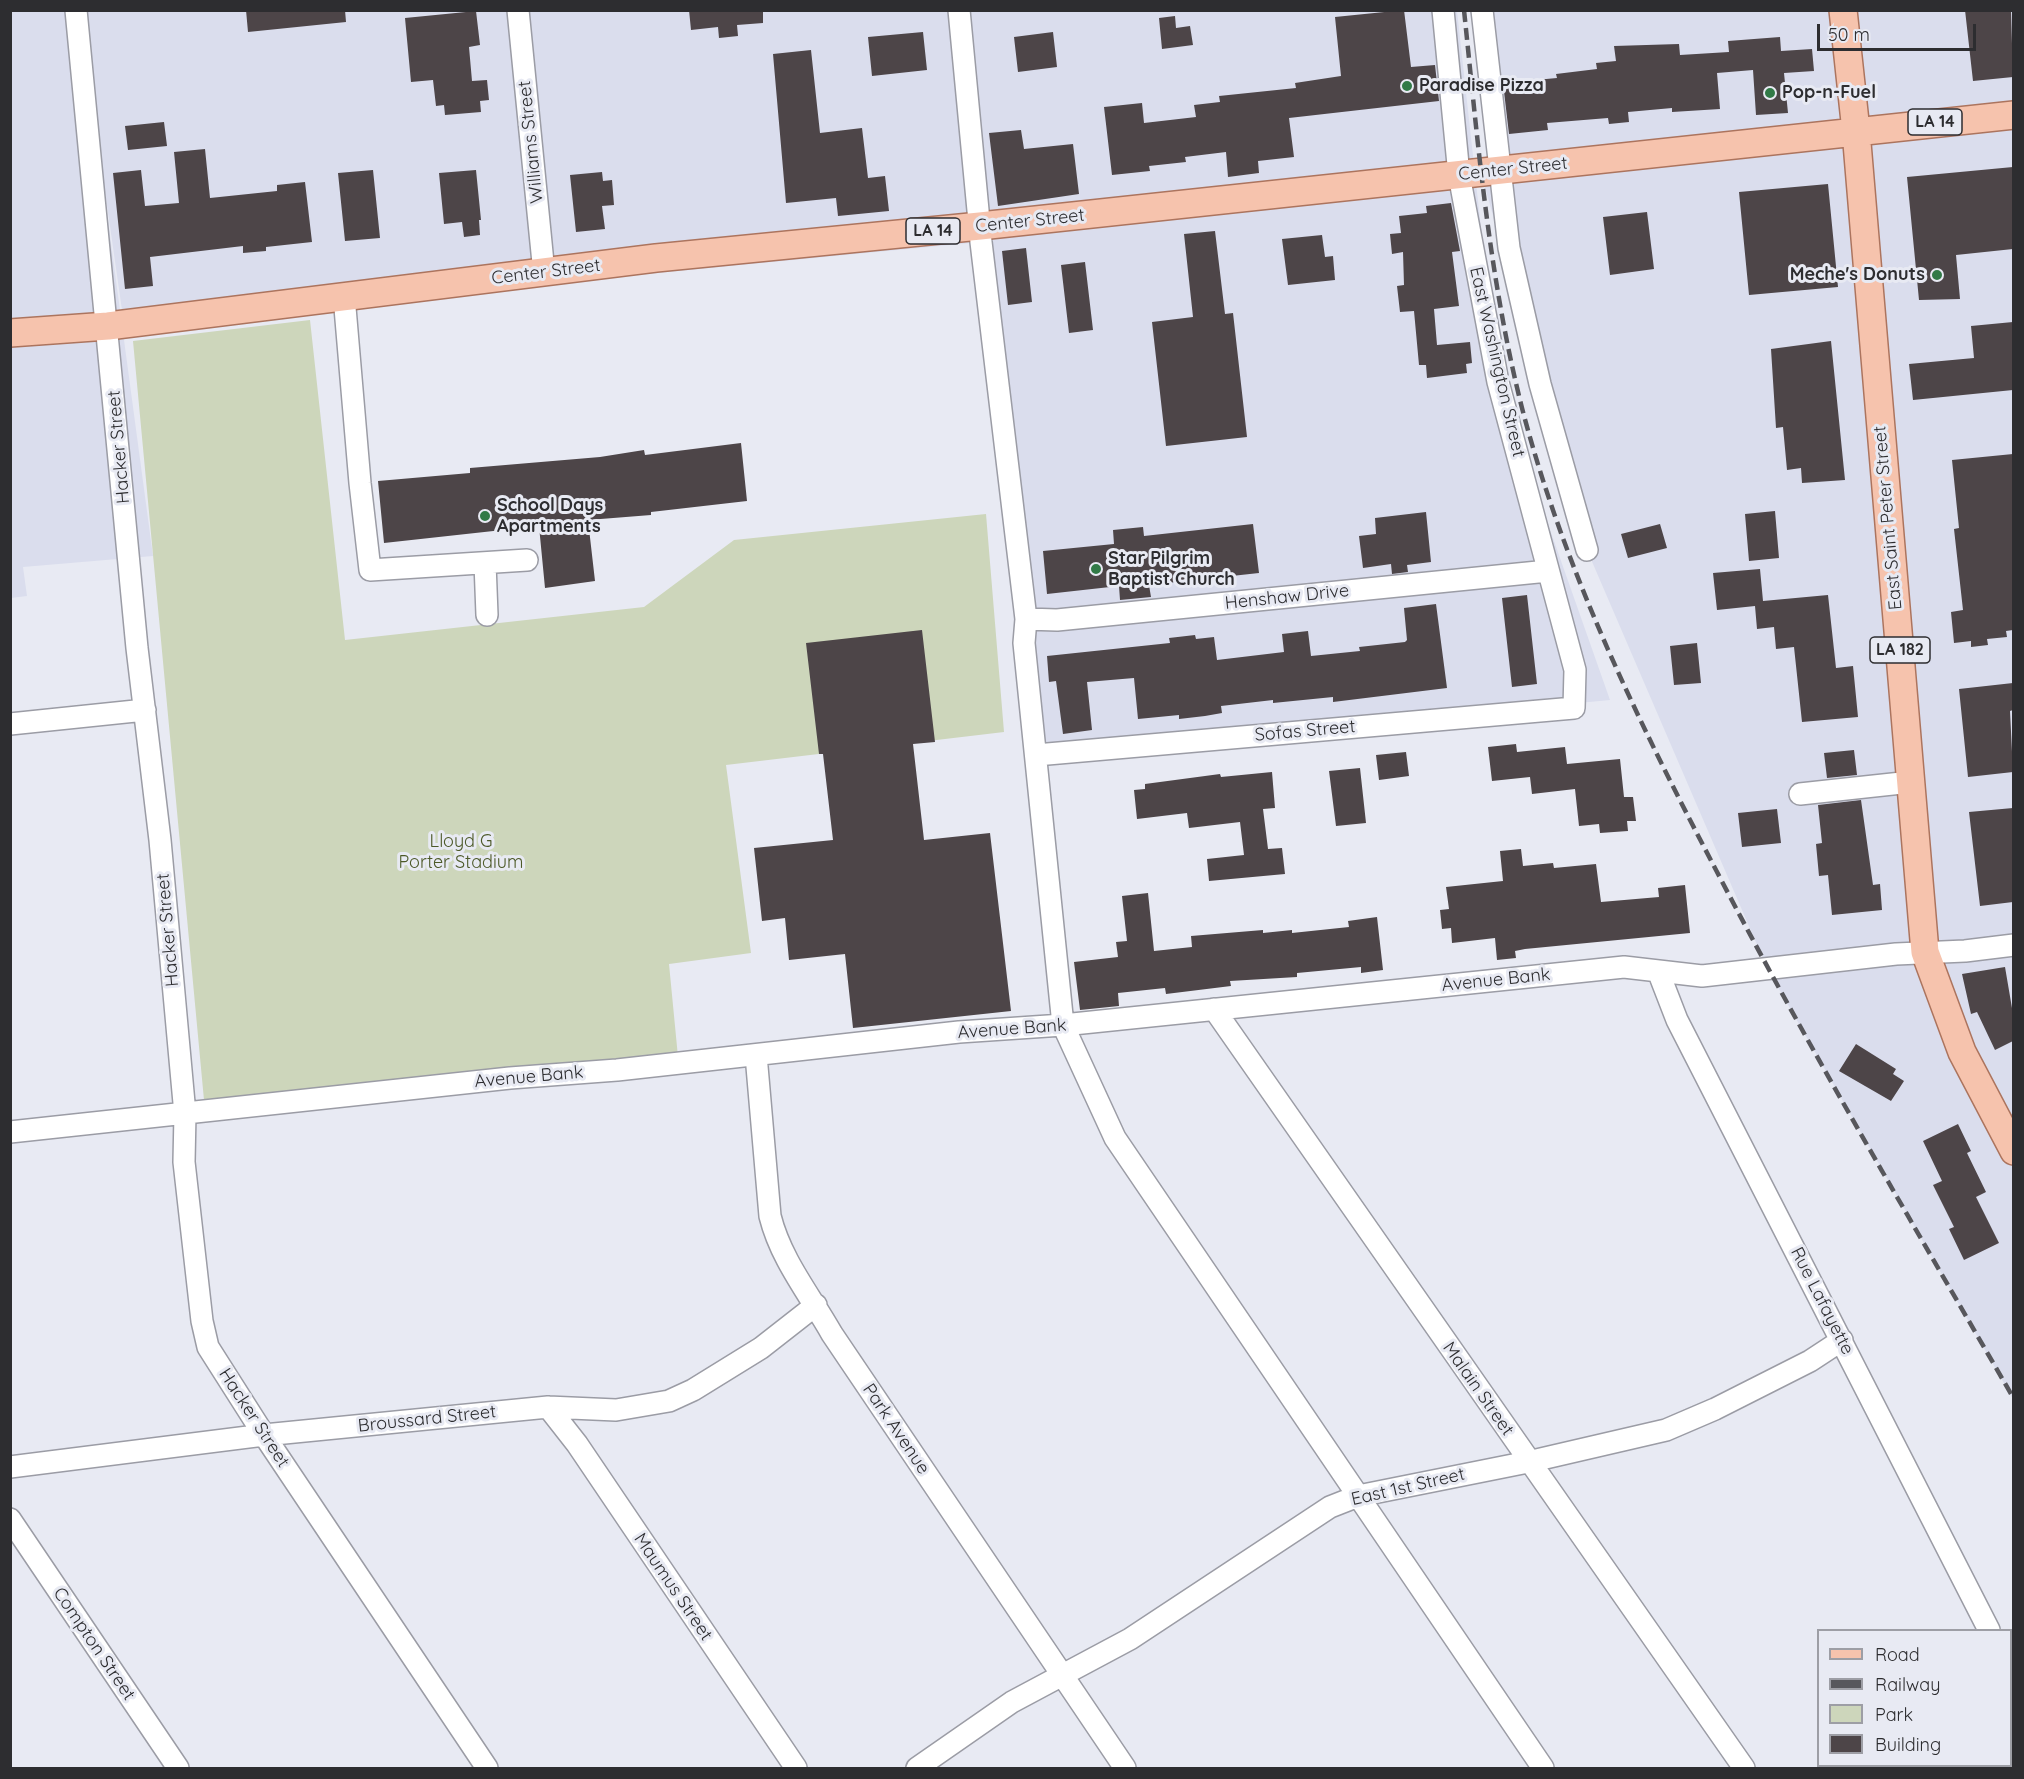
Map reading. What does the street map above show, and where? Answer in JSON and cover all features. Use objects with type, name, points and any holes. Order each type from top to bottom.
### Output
[{"type":"main road","name":"East Saint Peter Street","points":[[1843,10],[1856,131],[1925,952],[1962,1052],[2013,1151]]},
{"type":"main road","name":"Center Street","points":[[10,333],[108,326],[656,258],[980,226],[2013,115]]},
{"type":"street","name":"Hacker Street","points":[[76,10],[145,710],[160,840],[185,1113],[184,1162],[202,1321],[208,1347],[264,1435],[487,1768]]},
{"type":"street","name":"Williams Street","points":[[518,10],[544,273]]},
{"type":"street","points":[[959,10],[980,226],[1026,619],[1024,644],[1063,1025],[1115,1138],[1542,1768]]},
{"type":"street","name":"East Washington Street","points":[[1443,10],[1459,175],[1498,382],[1575,670],[1574,708]]},
{"type":"street","name":"East Washington Street","points":[[1482,10],[1498,171],[1509,248],[1540,384],[1587,550]]},
{"type":"street","points":[[344,296],[370,570],[527,560]]},
{"type":"street","points":[[485,563],[487,615]]},
{"type":"street","name":"Henshaw Drive","points":[[1026,619],[1057,620],[1548,571]]},
{"type":"street","name":"Sofas Street","points":[[1036,755],[1574,708]]},
{"type":"street","points":[[10,724],[145,710]]},
{"type":"street","points":[[1800,794],[1911,782]]},
{"type":"street","name":"Avenue Bank","points":[[10,1132],[510,1078],[616,1070],[959,1032],[1063,1025],[1624,967],[1702,976],[2013,945]]},
{"type":"street","name":"Rue Lafayette","points":[[1658,971],[1677,1020],[1988,1629]]},
{"type":"street","name":"Malain Street","points":[[1214,1009],[1744,1768]]},
{"type":"street","name":"Park Avenue","points":[[756,1055],[770,1216],[774,1234],[788,1264],[816,1305],[832,1334],[1125,1768]]},
{"type":"street","name":"Broussard Street","points":[[10,1467],[264,1435],[548,1407],[616,1410],[669,1401],[693,1390],[761,1348],[816,1305]]},
{"type":"street","name":"East 1st Street","points":[[917,1768],[1012,1702],[1130,1639],[1330,1507],[1358,1496],[1666,1430],[1715,1409],[1810,1361],[1842,1340]]},
{"type":"street","name":"Maumus Street","points":[[548,1407],[577,1444],[796,1768]]},
{"type":"street","name":"Compton Street","points":[[10,1519],[178,1768]]},
{"type":"shaded area","points":[[10,11],[1457,11],[1498,382],[1610,700],[1036,755],[981,242],[124,324],[91,94],[153,556],[23,567],[27,596],[11,598]]},
{"type":"shaded area","points":[[1484,11],[2013,11],[2013,1399],[1767,968],[1587,550],[1481,173],[1498,171]]},
{"type":"green space","name":"Lloyd G Porter Stadium","points":[[310,320],[345,640],[644,607],[734,540],[986,514],[1004,732],[726,765],[751,953],[669,964],[678,1057],[204,1100],[133,341]]},
{"type":"building","points":[[246,10],[345,10],[346,22],[248,32]]},
{"type":"building","points":[[689,10],[763,10],[763,23],[737,25],[738,36],[719,38],[718,27],[691,30]]},
{"type":"building","points":[[1404,10],[1411,67],[1435,65],[1439,101],[1289,118],[1294,157],[1258,161],[1259,173],[1228,177],[1226,152],[1185,157],[1186,162],[1149,166],[1150,171],[1112,175],[1104,107],[1142,103],[1144,123],[1196,117],[1194,105],[1220,102],[1219,96],[1296,88],[1295,83],[1341,76],[1335,17]]},
{"type":"building","points":[[1965,10],[2011,10],[2013,77],[1973,81]]},
{"type":"building","points":[[476,11],[480,45],[469,47],[472,81],[487,80],[489,100],[480,101],[481,112],[445,115],[444,105],[436,106],[433,80],[411,82],[405,18]]},
{"type":"building","points":[[1175,16],[1176,28],[1190,26],[1193,45],[1162,49],[1159,18]]},
{"type":"building","points":[[923,32],[927,70],[872,76],[868,37]]},
{"type":"building","points":[[1053,32],[1057,67],[1018,72],[1014,37]]},
{"type":"building","points":[[1780,37],[1781,51],[1812,49],[1814,71],[1784,73],[1788,113],[1756,115],[1753,70],[1717,73],[1720,109],[1672,112],[1672,108],[1628,112],[1629,122],[1609,124],[1608,118],[1547,123],[1548,130],[1509,134],[1503,83],[1557,78],[1556,74],[1597,69],[1596,63],[1616,61],[1614,46],[1679,44],[1680,55],[1729,52],[1728,41]]},
{"type":"building","points":[[811,50],[820,133],[862,128],[868,178],[885,176],[889,211],[838,216],[836,198],[786,203],[773,54]]},
{"type":"building","points":[[164,122],[167,146],[128,150],[125,126]]},
{"type":"building","points":[[1021,130],[1024,149],[1073,144],[1079,194],[998,206],[989,133]]},
{"type":"building","points":[[205,149],[210,198],[277,191],[277,185],[305,182],[312,242],[266,247],[266,251],[243,253],[243,246],[150,257],[153,286],[125,289],[113,173],[141,170],[145,206],[179,203],[174,152]]},
{"type":"building","points":[[2013,167],[2013,249],[1956,255],[1960,299],[1919,300],[1907,177]]},
{"type":"building","points":[[373,170],[380,238],[345,241],[338,173]]},
{"type":"building","points":[[476,170],[481,220],[479,220],[480,235],[464,237],[462,222],[444,224],[439,173]]},
{"type":"building","points":[[602,172],[603,181],[612,180],[614,205],[602,206],[605,229],[576,232],[570,175]]},
{"type":"building","points":[[1828,184],[1838,287],[1749,295],[1739,192]]},
{"type":"building","points":[[1451,203],[1460,251],[1452,252],[1459,306],[1434,309],[1437,345],[1470,342],[1472,363],[1466,364],[1467,373],[1427,378],[1426,365],[1419,365],[1414,311],[1400,312],[1397,286],[1404,285],[1403,252],[1392,254],[1390,234],[1401,233],[1399,216],[1427,213],[1426,206]]},
{"type":"building","points":[[1647,212],[1654,269],[1610,275],[1603,217]]},
{"type":"building","points":[[1215,231],[1225,314],[1233,313],[1247,437],[1166,446],[1152,322],[1193,317],[1184,234]]},
{"type":"building","points":[[1322,235],[1325,257],[1333,256],[1335,280],[1288,285],[1282,239]]},
{"type":"building","points":[[1026,248],[1032,302],[1008,305],[1002,251]]},
{"type":"building","points":[[1085,262],[1093,330],[1069,333],[1061,265]]},
{"type":"building","points":[[2013,322],[2013,390],[1913,400],[1909,364],[1974,358],[1971,326]]},
{"type":"building","points":[[1831,341],[1845,480],[1802,483],[1801,468],[1787,470],[1783,427],[1776,428],[1771,349]]},
{"type":"building","name":"School Days Apartments","points":[[741,443],[747,501],[651,512],[651,515],[588,520],[595,581],[545,588],[539,526],[384,543],[378,481],[470,473],[470,468],[600,457],[644,450],[645,455]]},
{"type":"building","points":[[2013,454],[2013,630],[2006,631],[2007,637],[1987,639],[1988,645],[1971,647],[1971,641],[1954,643],[1951,612],[1963,610],[1954,529],[1959,528],[1952,460]]},
{"type":"building","points":[[1775,511],[1779,558],[1749,561],[1745,514]]},
{"type":"building","points":[[1426,512],[1431,562],[1407,565],[1408,572],[1392,574],[1391,564],[1363,568],[1359,536],[1376,534],[1375,518]]},
{"type":"building","points":[[1253,524],[1259,573],[1149,585],[1151,597],[1120,600],[1119,586],[1047,594],[1043,551],[1114,544],[1113,530],[1143,527],[1144,536]]},
{"type":"building","points":[[1660,524],[1667,548],[1628,558],[1621,534]]},
{"type":"building","points":[[1760,569],[1763,601],[1828,595],[1836,668],[1853,666],[1858,717],[1802,722],[1794,647],[1776,649],[1774,627],[1757,629],[1755,606],[1717,610],[1713,573]]},
{"type":"building","points":[[1527,595],[1537,684],[1512,687],[1502,598]]},
{"type":"building","points":[[1436,604],[1447,688],[1333,702],[1333,697],[1273,703],[1273,700],[1221,706],[1222,713],[1205,716],[1179,719],[1179,715],[1138,719],[1134,678],[1087,682],[1092,730],[1063,734],[1056,681],[1049,682],[1047,656],[1170,643],[1169,638],[1195,635],[1196,639],[1214,637],[1217,660],[1284,652],[1282,634],[1308,631],[1311,656],[1360,651],[1359,647],[1405,642],[1407,640],[1404,608]]},
{"type":"building","points":[[922,630],[935,742],[913,744],[924,840],[990,833],[1011,1011],[853,1028],[845,954],[789,960],[785,918],[762,921],[754,848],[833,840],[823,754],[819,754],[806,643]]},
{"type":"building","points":[[1697,643],[1701,683],[1674,685],[1670,646]]},
{"type":"building","points":[[2013,683],[2013,710],[2010,711],[2013,772],[1968,777],[1959,689]]},
{"type":"building","points":[[1516,744],[1517,752],[1565,747],[1567,764],[1620,759],[1624,797],[1633,797],[1636,821],[1627,821],[1628,831],[1600,833],[1599,824],[1579,826],[1575,789],[1532,794],[1530,777],[1492,781],[1488,747]]},
{"type":"building","points":[[1854,750],[1857,775],[1827,778],[1824,753]]},
{"type":"building","points":[[1406,752],[1409,776],[1379,780],[1376,755]]},
{"type":"building","points":[[1360,768],[1366,823],[1336,826],[1329,771]]},
{"type":"building","points":[[1272,772],[1275,808],[1263,809],[1268,849],[1282,848],[1285,874],[1209,881],[1207,859],[1244,855],[1240,822],[1189,828],[1187,813],[1137,819],[1134,790],[1145,789],[1145,784],[1220,774],[1221,777]]},
{"type":"building","points":[[1861,800],[1873,885],[1880,884],[1882,910],[1832,915],[1828,875],[1819,876],[1816,844],[1822,843],[1818,805]]},
{"type":"building","points":[[2013,808],[2013,902],[1980,906],[1969,812]]},
{"type":"building","points":[[1777,809],[1781,843],[1742,847],[1738,813]]},
{"type":"building","points":[[1521,849],[1523,866],[1553,863],[1554,868],[1596,864],[1601,902],[1659,897],[1658,888],[1685,885],[1690,933],[1525,949],[1515,951],[1516,958],[1497,960],[1495,938],[1452,943],[1451,928],[1442,929],[1440,910],[1449,909],[1446,887],[1503,881],[1500,851]]},
{"type":"building","points":[[1148,893],[1154,951],[1192,947],[1191,936],[1263,930],[1263,933],[1292,930],[1292,933],[1349,927],[1348,921],[1377,917],[1383,970],[1361,973],[1361,967],[1297,973],[1297,977],[1230,981],[1231,986],[1166,994],[1165,988],[1118,993],[1119,1006],[1080,1010],[1074,962],[1118,957],[1116,942],[1127,941],[1122,896]]},
{"type":"building","points":[[2005,967],[2013,1014],[2013,1041],[1995,1050],[1977,1012],[1971,1014],[1962,974]]},
{"type":"building","points":[[1856,1044],[1896,1069],[1893,1074],[1904,1081],[1891,1101],[1839,1071]]},
{"type":"building","points":[[1958,1124],[1971,1151],[1967,1153],[1986,1192],[1976,1197],[1999,1243],[1964,1260],[1949,1229],[1954,1227],[1933,1185],[1942,1181],[1923,1141]]},
{"type":"railway","points":[[1464,10],[1486,210],[1511,359],[1539,468],[1582,587],[1659,759],[1751,937],[1862,1136],[2014,1399]]},
{"type":"place","name":"Paradise Pizza","points":[[1407,86]]},
{"type":"place","name":"Pop-n-Fuel","points":[[1770,93]]},
{"type":"place","name":"Meche's Donuts","points":[[1937,275]]},
{"type":"place","name":"School Days Apartments","points":[[485,516]]},
{"type":"place","name":"Star Pilgrim Baptist Church","points":[[1096,569]]}]
